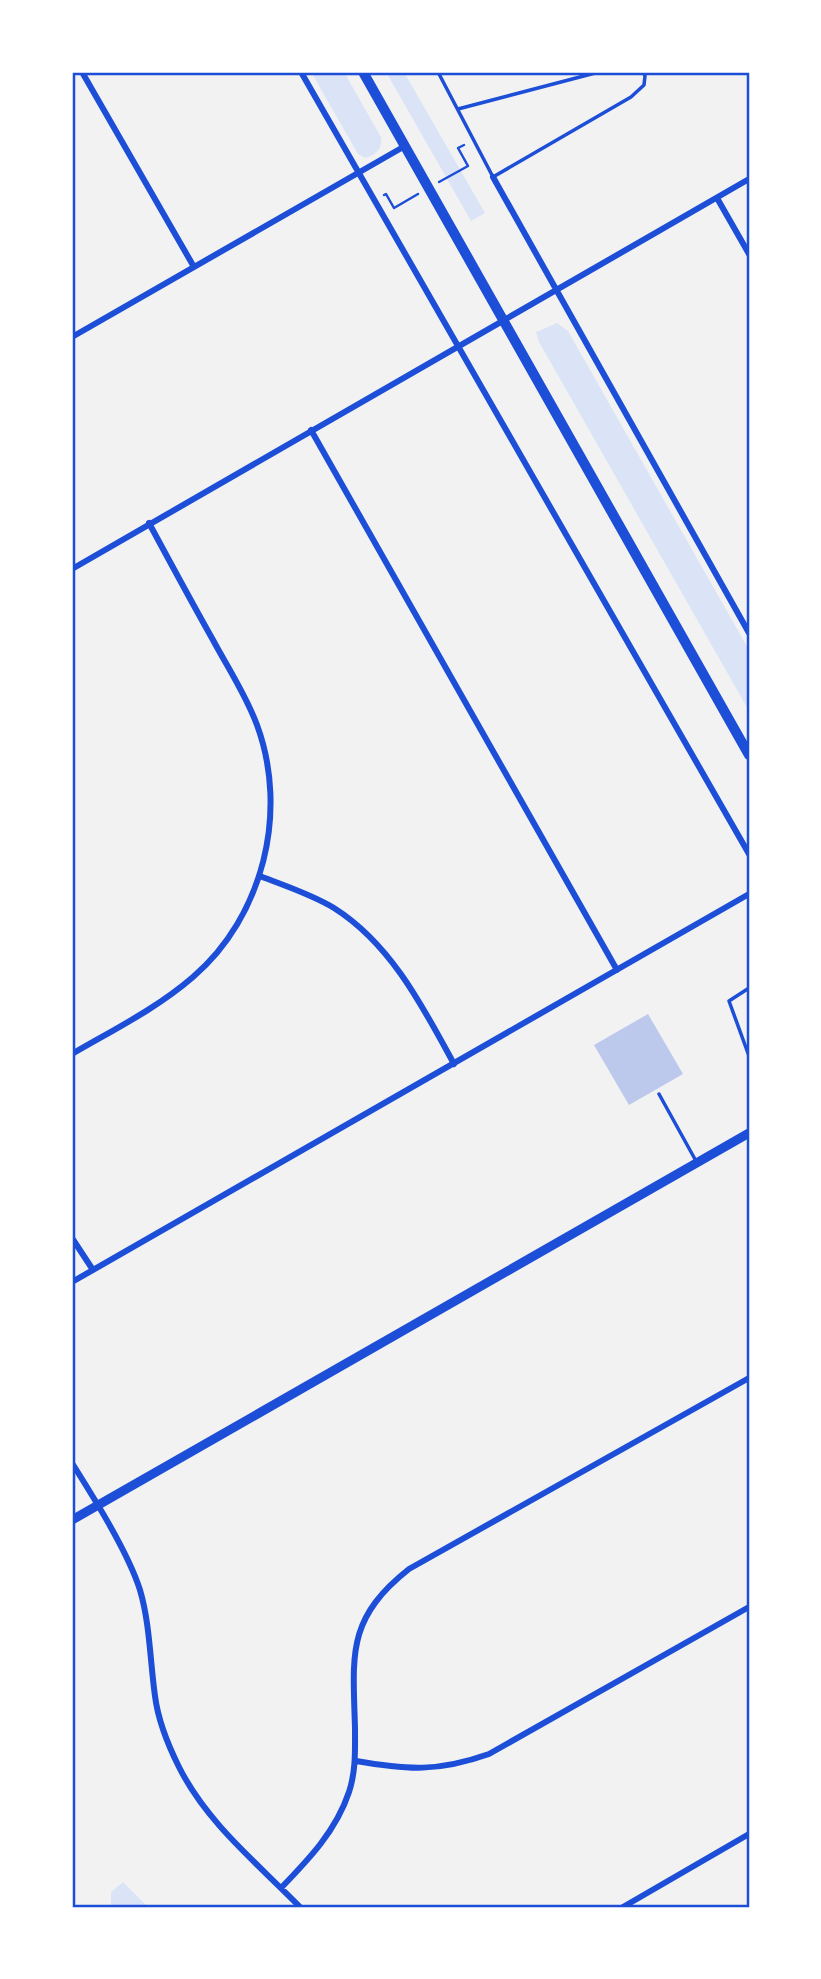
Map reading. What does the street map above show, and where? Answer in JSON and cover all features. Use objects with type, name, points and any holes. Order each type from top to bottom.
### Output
[{"type":"main road","points":[[363,72],[749,755]]},
{"type":"main road","points":[[72,1520],[749,1133]]},
{"type":"street","points":[[82,72],[194,267]]},
{"type":"street","points":[[301,72],[749,854]]},
{"type":"street","points":[[72,337],[405,146]]},
{"type":"street","points":[[493,177],[749,633]]},
{"type":"street","points":[[72,569],[749,179]]},
{"type":"street","points":[[716,198],[749,254]]},
{"type":"street","points":[[310,430],[617,970]]},
{"type":"street","points":[[72,1054],[152,1008],[195,975],[218,951],[248,905],[260,876],[271,809],[266,758],[257,725],[241,690],[149,523]]},
{"type":"street","points":[[260,876],[334,908],[362,930],[409,985],[454,1064]]},
{"type":"street","points":[[72,1282],[749,894]]},
{"type":"street","points":[[72,1238],[93,1270]]},
{"type":"street","points":[[281,1888],[323,1843],[338,1819],[349,1791],[356,1761],[353,1655],[360,1629],[371,1606],[388,1586],[409,1569],[749,1378]]},
{"type":"street","points":[[72,1463],[128,1562],[140,1591],[155,1699],[164,1734],[179,1767],[197,1799],[219,1827],[300,1907]]},
{"type":"street","points":[[356,1761],[427,1769],[461,1763],[489,1754],[749,1607]]},
{"type":"street","points":[[623,1907],[749,1834]]},
{"type":"lane","points":[[438,72],[493,177],[631,97],[644,85],[643,72]]},
{"type":"lane","points":[[458,109],[600,72]]},
{"type":"lane","points":[[749,988],[729,1002],[749,1056]]},
{"type":"lane","points":[[659,1094],[697,1163]]},
{"type":"shaded area","points":[[311,72],[344,72],[381,137],[380,148],[375,153],[365,158],[358,154]]},
{"type":"shaded area","points":[[386,72],[404,72],[485,213],[471,221]]},
{"type":"shaded area","points":[[557,323],[568,331],[749,650],[749,711],[539,342],[536,332]]},
{"type":"shaded area","points":[[123,1882],[148,1907],[111,1907],[111,1892]]},
{"type":"building","points":[[648,1014],[683,1074],[629,1105],[594,1045]]}]
